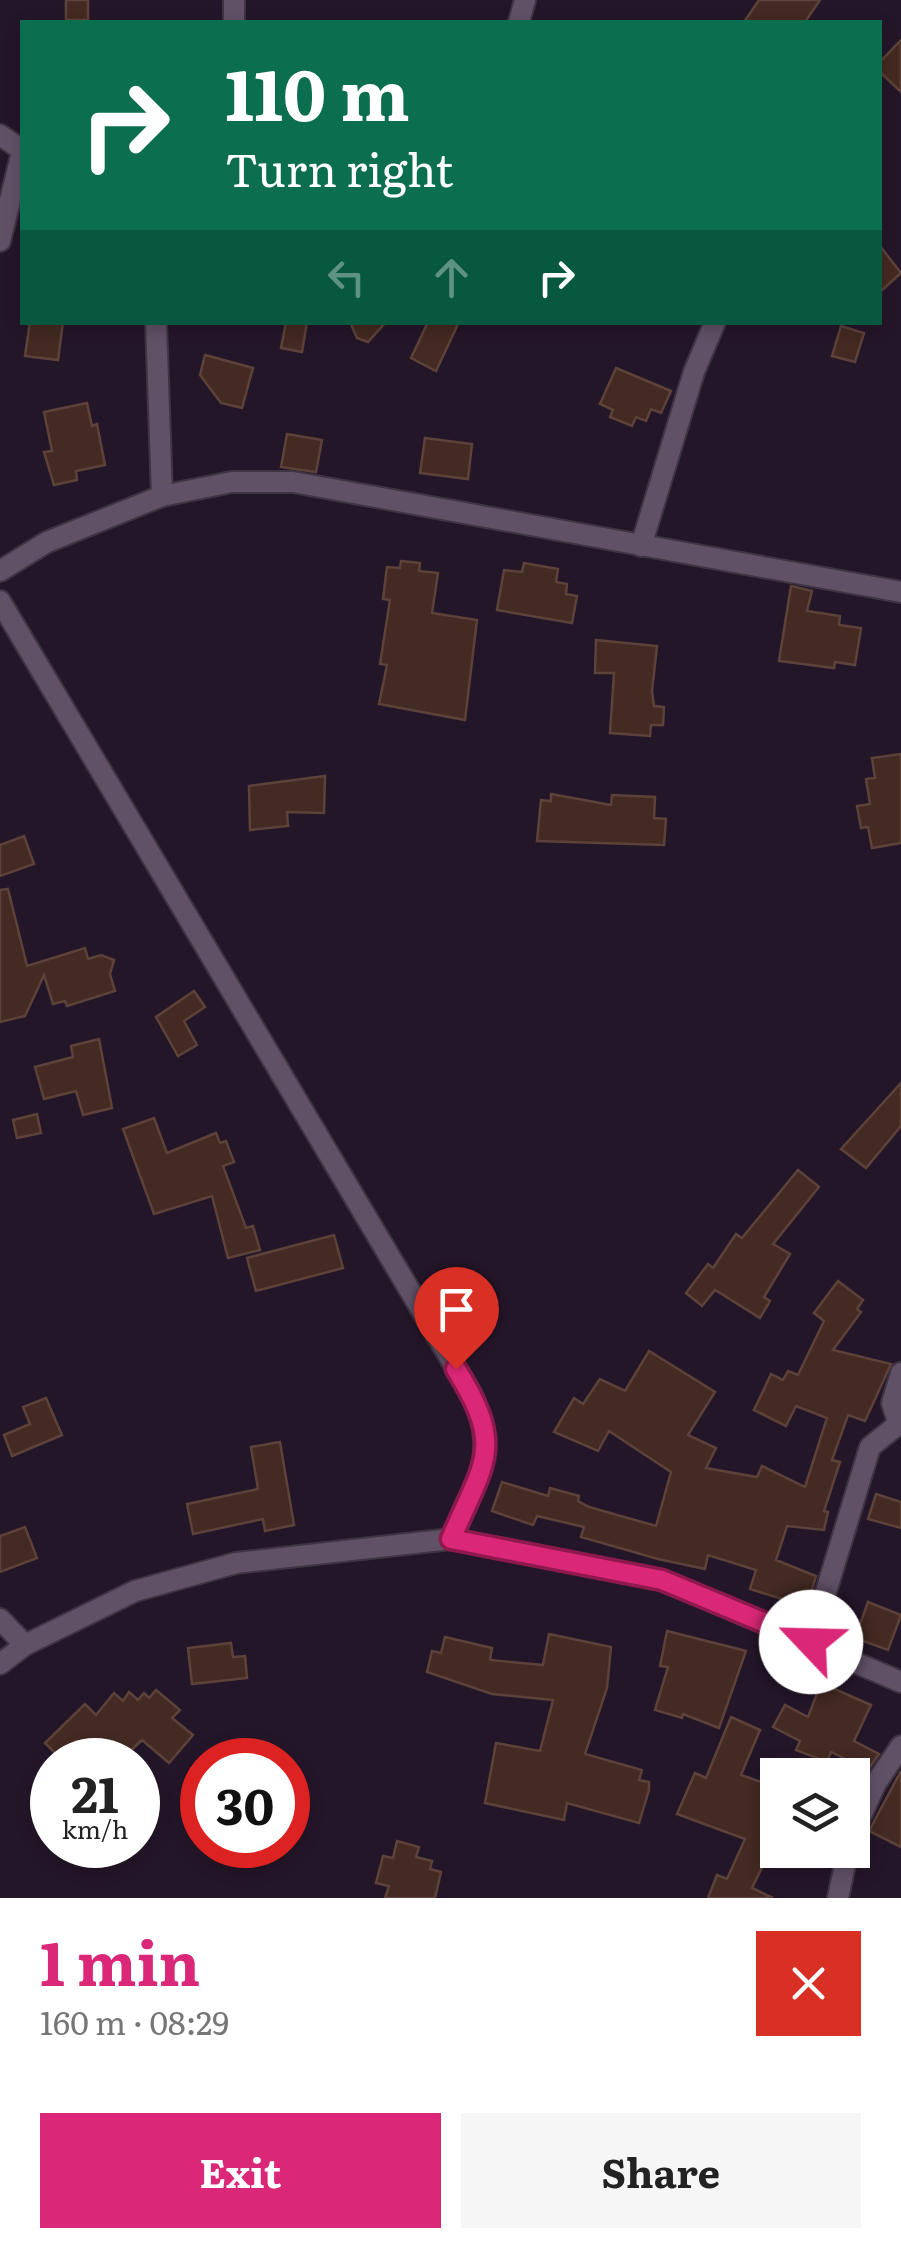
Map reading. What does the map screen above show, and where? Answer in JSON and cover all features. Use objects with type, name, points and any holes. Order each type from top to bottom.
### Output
[{"type":"street","points":[[0,241],[20,159]]},
{"type":"street","points":[[156,325],[162,496]]},
{"type":"street","points":[[642,546],[694,372],[714,325]]},
{"type":"street","points":[[0,571],[47,542],[162,496],[232,482],[294,482],[901,592]]},
{"type":"street","points":[[0,602],[472,1395],[486,1425],[487,1444],[451,1539]]},
{"type":"street","points":[[811,1642],[870,1447],[899,1422],[892,1403],[901,1373]]},
{"type":"street","points":[[0,1664],[25,1644],[135,1591],[236,1563],[451,1539],[662,1580],[901,1682]]},
{"type":"street","points":[[0,1618],[25,1644]]},
{"type":"street","points":[[870,1796],[901,1746]]},
{"type":"street","points":[[838,1898],[844,1868]]},
{"type":"building","points":[[66,0],[88,0],[88,20],[66,20]]},
{"type":"building","points":[[759,0],[820,0],[806,20],[745,20]]},
{"type":"building","points":[[901,40],[901,92],[882,74],[882,60]]},
{"type":"building","points":[[882,249],[901,273],[882,290]]},
{"type":"building","points":[[30,325],[63,325],[58,360],[25,356]]},
{"type":"building","points":[[285,325],[306,325],[302,352],[281,348]]},
{"type":"building","points":[[351,325],[383,325],[368,342],[357,338]]},
{"type":"building","points":[[427,325],[458,325],[436,371],[411,358]]},
{"type":"building","points":[[841,326],[864,333],[855,362],[832,356]]},
{"type":"building","points":[[205,355],[253,368],[242,408],[221,403],[200,375]]},
{"type":"building","points":[[616,368],[671,391],[661,413],[651,409],[646,421],[636,417],[632,426],[610,417],[613,410],[600,404]]},
{"type":"building","points":[[87,403],[92,426],[97,424],[105,465],[76,471],[77,480],[54,485],[44,452],[52,451],[44,412]]},
{"type":"building","points":[[287,434],[322,440],[316,472],[281,467]]},
{"type":"building","points":[[425,438],[472,444],[468,479],[420,473]]},
{"type":"building","points":[[401,561],[420,563],[419,571],[438,573],[432,613],[477,620],[465,720],[379,704],[387,665],[380,664],[390,600],[383,599],[387,567],[400,568]]},
{"type":"building","points":[[524,563],[558,569],[556,582],[567,584],[566,594],[577,596],[572,623],[497,610],[504,570],[522,572]]},
{"type":"building","points":[[791,586],[812,591],[807,611],[840,616],[839,625],[861,628],[855,665],[835,662],[834,668],[779,661]]},
{"type":"building","points":[[596,640],[657,646],[652,691],[654,706],[664,707],[663,725],[651,725],[650,736],[610,733],[614,673],[595,673]]},
{"type":"building","points":[[901,754],[901,843],[872,848],[868,827],[861,828],[857,806],[870,804],[866,779],[875,778],[872,758]]},
{"type":"building","points":[[325,776],[324,813],[287,812],[288,826],[250,830],[249,786]]},
{"type":"building","points":[[551,794],[611,805],[612,795],[655,797],[654,818],[666,819],[664,845],[537,841],[541,800],[551,801]]},
{"type":"building","points":[[24,836],[34,864],[0,876],[0,845]]},
{"type":"building","points":[[8,889],[27,966],[85,948],[88,959],[101,955],[114,960],[110,974],[115,991],[67,1006],[65,1001],[53,1004],[44,975],[25,1016],[0,1022],[0,890]]},
{"type":"building","points":[[194,991],[205,1007],[184,1021],[197,1045],[178,1056],[156,1017]]},
{"type":"building","points":[[99,1039],[112,1108],[83,1115],[76,1091],[44,1099],[35,1067],[73,1057],[71,1046]]},
{"type":"building","points":[[901,1083],[901,1126],[866,1168],[841,1149]]},
{"type":"building","points":[[37,1114],[41,1133],[17,1138],[13,1120]]},
{"type":"building","points":[[154,1118],[167,1153],[216,1133],[220,1143],[226,1141],[234,1162],[223,1166],[246,1228],[253,1226],[260,1250],[228,1258],[212,1196],[154,1214],[123,1129]]},
{"type":"building","points":[[798,1170],[819,1187],[773,1244],[790,1254],[764,1297],[770,1301],[760,1318],[715,1290],[702,1306],[686,1293],[708,1264],[713,1268],[736,1234],[742,1238]]},
{"type":"building","points":[[334,1235],[343,1268],[256,1291],[247,1258]]},
{"type":"building","points":[[838,1281],[863,1300],[857,1309],[861,1312],[833,1350],[891,1364],[865,1421],[848,1415],[832,1460],[840,1462],[824,1511],[828,1512],[824,1530],[787,1526],[776,1560],[816,1576],[807,1607],[750,1589],[756,1570],[708,1555],[705,1569],[581,1537],[584,1527],[537,1516],[533,1525],[492,1511],[502,1482],[548,1496],[550,1488],[579,1496],[578,1501],[589,1507],[656,1526],[671,1472],[609,1431],[598,1451],[554,1432],[574,1398],[583,1404],[600,1379],[625,1391],[649,1351],[715,1392],[688,1435],[716,1448],[706,1468],[757,1477],[762,1466],[805,1487],[827,1418],[796,1406],[786,1426],[754,1410],[771,1374],[783,1380],[788,1371],[798,1375],[824,1321],[814,1313]]},
{"type":"building","points":[[46,1398],[62,1435],[12,1456],[4,1435],[30,1424],[23,1407]]},
{"type":"building","points":[[280,1442],[294,1525],[265,1531],[263,1519],[193,1534],[187,1504],[258,1489],[251,1447]]},
{"type":"building","points":[[876,1494],[901,1502],[901,1528],[868,1519]]},
{"type":"building","points":[[25,1527],[37,1558],[0,1572],[0,1536]]},
{"type":"building","points":[[868,1602],[901,1615],[888,1650],[855,1638]]},
{"type":"building","points":[[667,1631],[746,1651],[719,1728],[683,1714],[682,1718],[655,1710],[668,1667],[660,1666]]},
{"type":"building","points":[[549,1634],[611,1647],[607,1688],[585,1754],[642,1770],[639,1780],[649,1782],[649,1790],[639,1823],[567,1803],[564,1820],[485,1803],[496,1743],[540,1751],[553,1700],[492,1694],[427,1672],[432,1651],[441,1653],[445,1637],[492,1648],[490,1660],[543,1665]]},
{"type":"building","points":[[231,1643],[233,1657],[245,1656],[247,1678],[192,1684],[188,1648]]},
{"type":"building","points":[[821,1683],[871,1705],[854,1741],[879,1754],[870,1767],[870,1758],[843,1758],[831,1752],[829,1758],[817,1758],[796,1750],[800,1741],[773,1727],[785,1705],[808,1717]]},
{"type":"building","points":[[156,1690],[180,1710],[172,1718],[193,1735],[180,1738],[180,1750],[169,1763],[160,1755],[160,1738],[50,1738],[85,1704],[96,1715],[114,1693],[123,1701],[129,1692],[138,1700],[144,1693],[149,1698]]},
{"type":"building","points":[[731,1717],[760,1730],[741,1775],[760,1782],[762,1868],[752,1888],[773,1898],[708,1898],[717,1875],[727,1879],[745,1839],[677,1814],[695,1773],[706,1778]]},
{"type":"building","points":[[901,1771],[901,1847],[870,1829]]},
{"type":"building","points":[[397,1841],[419,1847],[416,1857],[432,1861],[430,1869],[441,1872],[435,1898],[385,1898],[389,1886],[376,1883],[383,1856],[393,1858]]},
{"type":"route","points":[[456,1369],[486,1425],[487,1444],[451,1539],[570,1559],[662,1580],[811,1642]]}]
